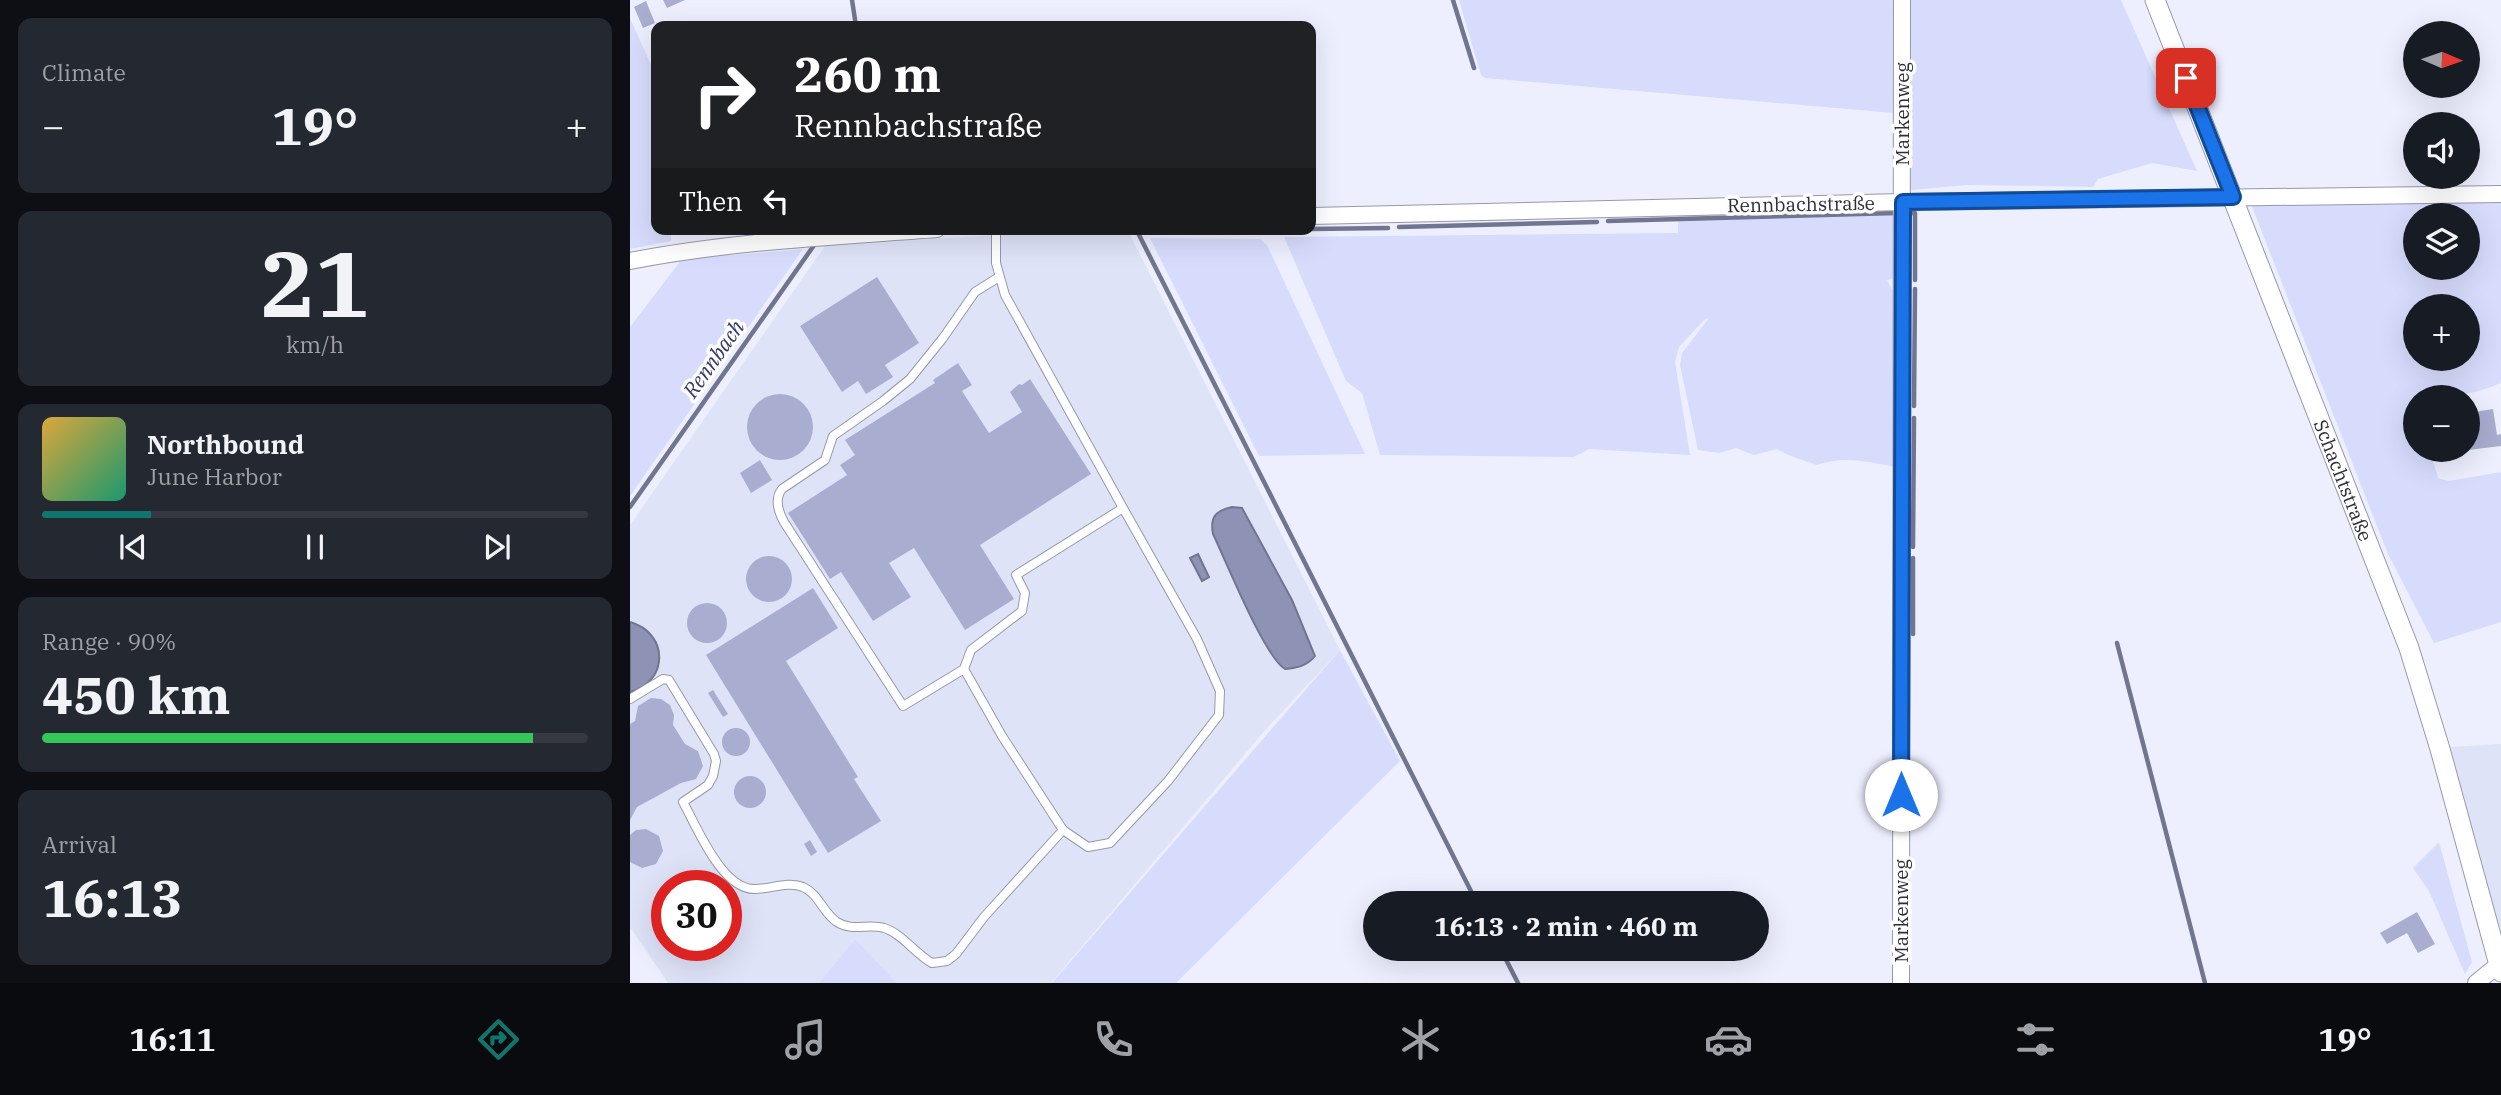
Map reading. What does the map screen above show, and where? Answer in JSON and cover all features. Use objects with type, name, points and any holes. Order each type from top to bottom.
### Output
[{"type":"street","name":"Markenweg","points":[[1901,983],[1902,0]]},
{"type":"street","name":"Schachtstraße","points":[[2155,0],[2409,648],[2440,749],[2500,968]]},
{"type":"street","name":"Rennbachstraße","points":[[1316,216],[1903,202],[2501,194]]},
{"type":"street","points":[[630,261],[679,251],[848,235]]},
{"type":"street","points":[[2476,983],[2500,968]]},
{"type":"lane","points":[[964,668],[1002,736],[1063,830],[1088,847],[1110,843],[1168,782],[1219,715],[1220,691],[1197,639],[1016,318],[999,277],[996,235]]},
{"type":"lane","points":[[999,277],[975,292],[910,379],[833,436],[825,460],[782,489],[778,494],[780,515],[903,706],[964,668],[971,650],[1022,611],[1025,593],[1016,575],[1123,508]]},
{"type":"lane","points":[[630,699],[663,679],[669,680],[714,754],[716,769],[708,785],[683,802],[722,871],[737,885],[752,890],[786,885],[802,886],[817,898],[835,921],[856,928],[886,928],[932,963],[947,961],[956,954],[984,918],[1063,830]]},
{"type":"shaded area","points":[[1459,0],[1894,0],[1894,113],[1485,78],[1481,75]]},
{"type":"shaded area","points":[[1909,0],[2121,0],[2197,171],[2152,163],[2098,179],[2093,187],[1966,185],[1912,190],[1909,187]]},
{"type":"shaded area","points":[[630,18],[651,65],[651,235],[671,235],[671,241],[630,249]]},
{"type":"shaded area","points":[[2501,199],[2501,383],[2480,391],[2480,385],[2403,385],[2403,462],[2433,462],[2438,478],[2449,481],[2501,472],[2501,622],[2434,643],[2388,554],[2251,204]]},
{"type":"shaded area","points":[[1893,207],[1897,210],[1899,277],[1887,280],[1896,297],[1896,467],[1847,460],[1817,465],[1777,449],[1754,455],[1736,448],[1719,453],[1698,450],[1680,365],[1682,353],[1709,318],[1679,347],[1675,362],[1690,455],[1589,449],[1574,457],[1380,455],[1362,393],[1346,381],[1284,237],[1678,233],[1678,213]]},
{"type":"shaded area","points":[[993,235],[1130,235],[1340,650],[1267,728],[1051,983],[897,983],[855,939],[819,983],[668,983],[653,961],[742,961],[742,870],[651,870],[651,958],[630,927],[630,525],[825,246]]},
{"type":"shaded area","points":[[1150,238],[1260,239],[1267,245],[1365,454],[1259,456]]},
{"type":"shaded area","points":[[803,249],[630,496],[630,327],[682,259]]},
{"type":"shaded area","points":[[1232,507],[1242,508],[1292,600],[1315,656],[1305,664],[1285,669],[1276,661],[1246,607],[1213,534],[1212,523],[1215,516]]},
{"type":"shaded area","points":[[1198,554],[1209,577],[1202,581],[1190,558]]},
{"type":"shaded area","points":[[630,622],[652,636],[659,657],[652,678],[643,687],[630,692]]},
{"type":"shaded area","points":[[1340,650],[1400,761],[1176,983],[1052,983]]},
{"type":"shaded area","points":[[2501,744],[2501,928],[2495,919],[2450,747]]},
{"type":"shaded area","points":[[2439,842],[2472,962],[2465,974],[2429,891],[2413,868]]},
{"type":"shaded area","points":[[855,939],[897,983],[819,983]]},
{"type":"building","points":[[663,0],[685,0],[667,8]]},
{"type":"building","points":[[646,1],[654,21],[643,28],[634,7]]},
{"type":"building","points":[[877,277],[919,343],[885,365],[893,377],[866,394],[858,381],[842,392],[800,326]]},
{"type":"building","points":[[958,363],[972,385],[962,391],[989,433],[1022,412],[1010,392],[1030,379],[1091,474],[980,545],[1014,599],[965,630],[914,548],[889,563],[911,597],[873,621],[841,572],[830,579],[788,513],[847,475],[840,465],[855,455],[845,440],[935,383],[933,380]]},
{"type":"building","points":[[780,394],[793,397],[803,404],[810,414],[813,427],[810,440],[803,450],[793,457],[780,460],[767,457],[757,450],[750,440],[747,427],[750,414],[757,404],[767,397]]},
{"type":"building","points":[[2493,409],[2497,435],[2501,434],[2501,446],[2480,449],[2480,411]]},
{"type":"building","points":[[760,460],[772,480],[751,493],[740,473]]},
{"type":"building","points":[[769,556],[786,562],[792,579],[786,596],[769,602],[752,596],[746,579],[752,562]]},
{"type":"building","points":[[813,588],[838,628],[786,661],[858,777],[854,779],[881,821],[828,853],[706,655]]},
{"type":"building","points":[[707,603],[715,604],[721,609],[726,615],[726,631],[721,637],[715,642],[707,643],[699,642],[693,637],[688,631],[687,623],[688,615],[693,609],[699,604]]},
{"type":"building","points":[[713,690],[728,714],[723,717],[708,693]]},
{"type":"building","points":[[651,698],[661,699],[670,705],[674,715],[673,725],[685,744],[698,751],[703,766],[696,779],[681,783],[637,807],[630,820],[630,724],[635,721],[638,706]]},
{"type":"building","points":[[736,728],[746,732],[750,742],[746,752],[736,756],[726,752],[722,742],[726,732]]},
{"type":"building","points":[[750,776],[761,781],[766,792],[761,803],[750,808],[739,803],[734,792],[739,781]]},
{"type":"building","points":[[646,829],[659,836],[663,851],[656,864],[642,868],[630,862],[630,835],[636,830]]},
{"type":"building","points":[[810,840],[817,852],[811,856],[804,844]]},
{"type":"building","points":[[2417,912],[2435,944],[2418,953],[2407,933],[2387,944],[2380,933]]},
{"type":"waterway","name":"Rennbach","points":[[852,0],[855,21]]},
{"type":"waterway","points":[[1453,0],[1474,68]]},
{"type":"waterway","points":[[1608,221],[1896,213]]},
{"type":"waterway","points":[[1912,213],[1915,213],[1915,280]]},
{"type":"waterway","points":[[1399,227],[1597,222]]},
{"type":"waterway","points":[[1316,229],[1388,228]]},
{"type":"waterway","points":[[1139,235],[1471,891]]},
{"type":"waterway","name":"Rennbach","points":[[630,507],[817,241]]},
{"type":"waterway","points":[[1914,406],[1915,289]]},
{"type":"waterway","points":[[1913,547],[1914,418]]},
{"type":"waterway","points":[[1913,558],[1913,634]]},
{"type":"waterway","points":[[2117,643],[2205,983]]},
{"type":"waterway","points":[[1507,961],[1518,983]]},
{"type":"route","points":[[1901,795],[1903,202],[2233,197],[2186,78]]}]
